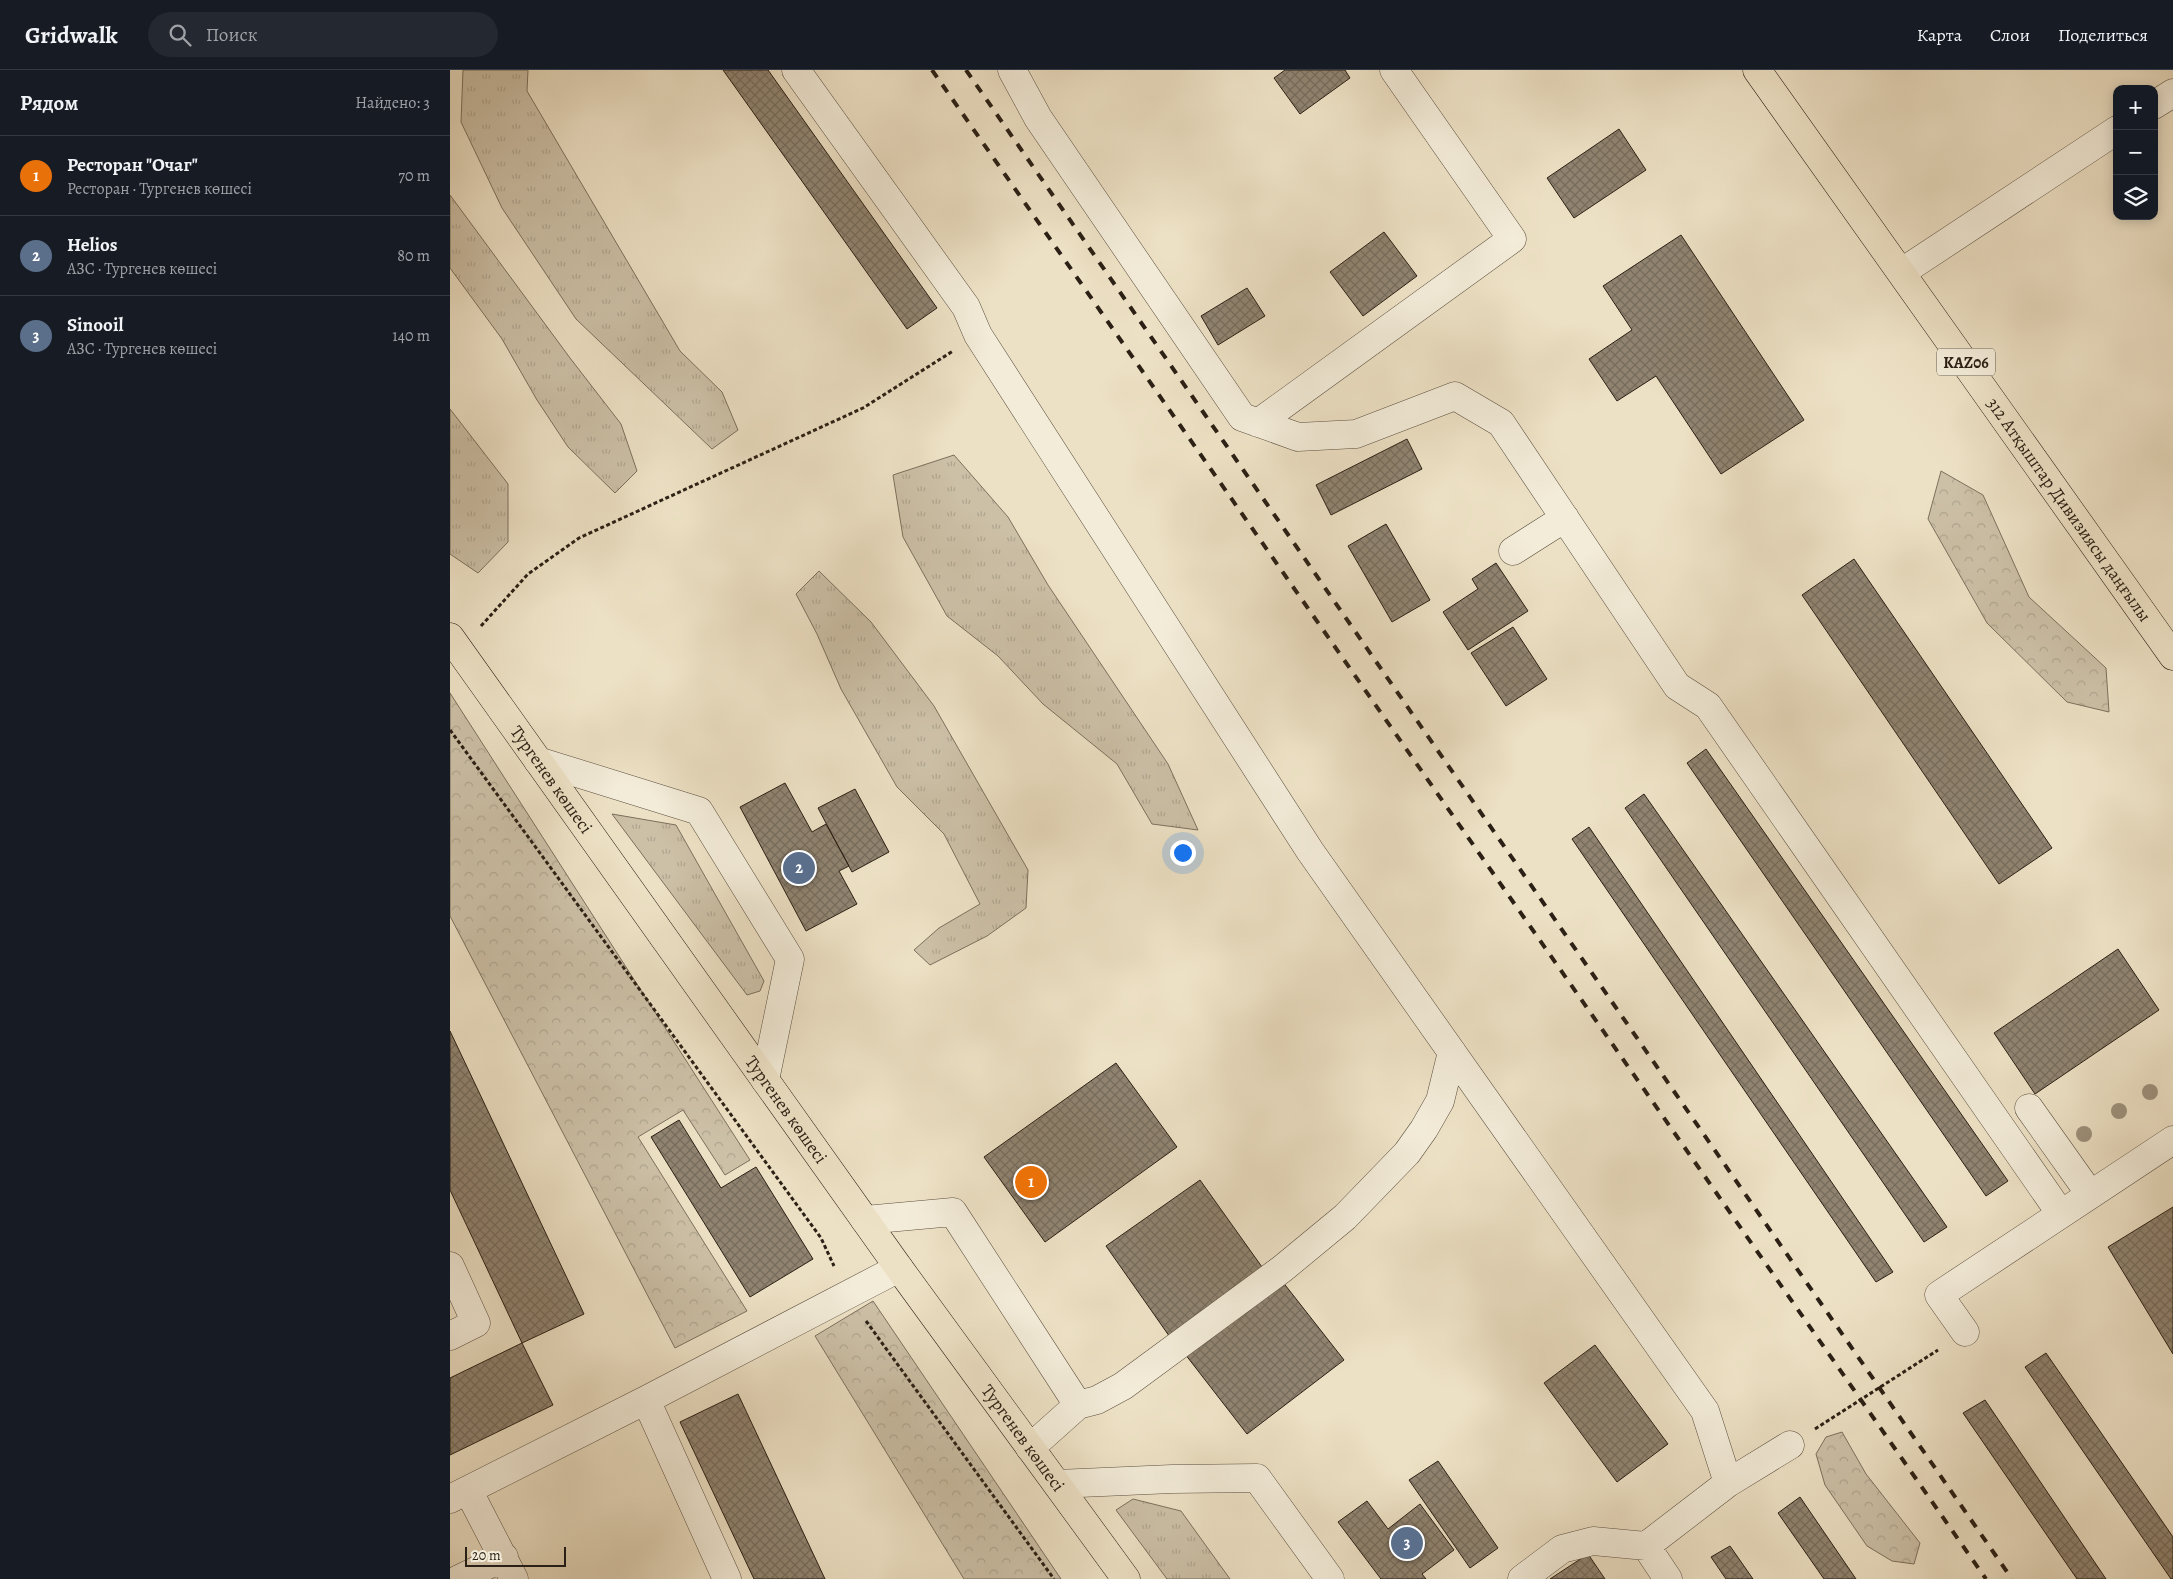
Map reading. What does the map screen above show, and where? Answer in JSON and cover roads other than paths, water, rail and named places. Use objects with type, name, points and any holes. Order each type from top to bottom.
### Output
[{"type":"main road","name":"312 Атқыштар Дивизиясы даңғылы","points":[[1757,70],[2173,656]]},
{"type":"main road","name":"Тургенев көшесі","points":[[455,645],[899,1268],[1126,1579]]},
{"type":"lane","points":[[796,70],[966,307],[978,335],[1310,851],[1704,1411],[1728,1483]]},
{"type":"lane","points":[[1012,70],[1038,118],[1242,417],[1298,437],[1356,434],[1455,396],[1501,423],[1677,686],[1708,706],[2061,1214]]},
{"type":"lane","points":[[1258,423],[1512,239],[1394,70]]},
{"type":"lane","points":[[2158,102],[2173,93]]},
{"type":"lane","points":[[1902,272],[2113,133]]},
{"type":"lane","points":[[1513,551],[1565,518]]},
{"type":"lane","points":[[538,761],[699,811],[790,959],[766,1080]]},
{"type":"lane","points":[[1030,1448],[1078,1405],[1097,1400],[1123,1386],[1282,1269],[1345,1217],[1406,1153],[1424,1129],[1440,1100],[1452,1052]]},
{"type":"lane","points":[[2029,1108],[2090,1194]]},
{"type":"lane","points":[[1965,1332],[1940,1295],[2173,1140]]},
{"type":"lane","points":[[865,1220],[953,1212],[1078,1405]]},
{"type":"lane","points":[[450,1266],[476,1323],[450,1336]]},
{"type":"lane","points":[[458,1579],[509,1568],[459,1495],[899,1268]]},
{"type":"lane","points":[[646,1400],[669,1455],[727,1579]]},
{"type":"lane","points":[[1522,1579],[1562,1549],[1593,1540],[1646,1546],[1728,1483],[1790,1445]]},
{"type":"lane","points":[[1057,1484],[1172,1479],[1257,1478],[1330,1579]]},
{"type":"lane","points":[[1646,1546],[1668,1579]]},
{"type":"railway","points":[[932,70],[1986,1579]]},
{"type":"railway","points":[[966,70],[2012,1579]]},
{"type":"place","name":"Helios","points":[[799,868]]},
{"type":"place","name":"Ресторан \"Очаг\"","points":[[1031,1182]]},
{"type":"place","name":"Sinooil","points":[[1407,1543]]}]
